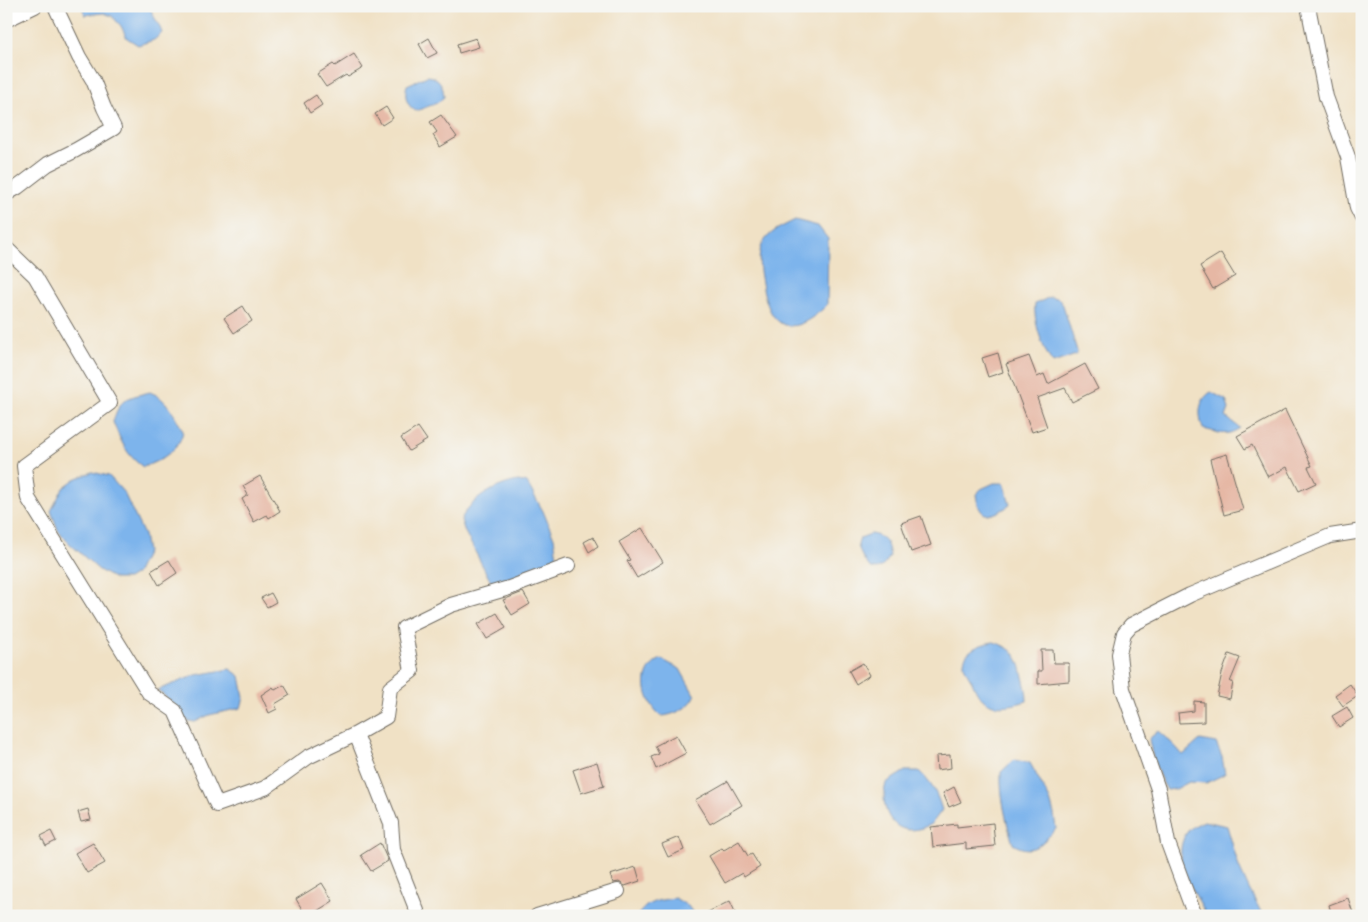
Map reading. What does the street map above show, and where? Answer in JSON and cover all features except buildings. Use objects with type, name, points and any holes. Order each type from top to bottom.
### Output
[{"type":"street","points":[[6,20],[35,6]]},
{"type":"street","points":[[6,194],[48,164],[114,128],[93,80],[79,57],[55,6]]},
{"type":"street","points":[[1308,6],[1326,97],[1348,157],[1357,208],[1362,218]]},
{"type":"street","points":[[6,248],[35,276],[110,403],[24,466],[28,498],[149,693],[176,711],[218,805],[265,788],[308,757],[386,717],[390,688],[412,672],[404,628],[451,605],[509,588],[568,566]]},
{"type":"street","points":[[1195,916],[1168,843],[1158,789],[1123,689],[1119,654],[1124,633],[1131,625],[1190,594],[1330,536],[1362,531]]},
{"type":"street","points":[[356,734],[391,823],[393,850],[419,916]]},
{"type":"street","points":[[537,916],[618,891]]},
{"type":"water","points":[[82,6],[150,6],[162,33],[154,40],[138,45],[127,38],[121,26],[112,16],[104,13],[85,15]]},
{"type":"water","points":[[427,76],[435,78],[440,82],[444,97],[437,103],[416,111],[407,100],[407,85]]},
{"type":"water","points":[[795,220],[818,226],[828,239],[827,305],[803,323],[793,326],[784,325],[777,320],[771,311],[762,283],[759,259],[760,249],[768,236]]},
{"type":"water","points":[[1050,297],[1058,298],[1063,305],[1077,351],[1076,355],[1053,363],[1049,358],[1040,335],[1035,311],[1035,304]]},
{"type":"water","points":[[150,392],[166,403],[183,431],[174,449],[156,462],[143,467],[128,452],[113,422],[118,408],[125,400]]},
{"type":"water","points":[[1211,392],[1226,400],[1229,409],[1226,417],[1240,428],[1226,434],[1203,429],[1200,408],[1204,399]]},
{"type":"water","points":[[92,472],[109,476],[124,493],[144,535],[147,552],[136,574],[128,579],[115,579],[99,570],[68,542],[58,530],[51,511],[63,488],[75,479]]},
{"type":"water","points":[[518,481],[527,483],[543,511],[554,538],[558,562],[522,571],[520,578],[500,584],[492,584],[465,532],[461,520],[465,512],[477,499],[501,486]]},
{"type":"water","points":[[994,483],[1004,483],[1010,505],[992,514],[983,513],[976,494],[981,489]]},
{"type":"water","points":[[871,534],[885,541],[890,556],[885,564],[875,569],[867,564],[858,545],[860,538]]},
{"type":"water","points":[[994,642],[1006,647],[1017,659],[1025,686],[1027,701],[1008,705],[992,705],[983,699],[976,690],[965,668],[965,658],[975,648]]},
{"type":"water","points":[[661,659],[680,669],[695,696],[690,704],[681,710],[661,716],[655,710],[647,695],[646,678],[653,664]]},
{"type":"water","points":[[230,669],[240,676],[244,697],[241,708],[209,715],[195,722],[181,717],[177,707],[158,690],[196,675]]},
{"type":"water","points":[[1158,731],[1183,755],[1200,740],[1216,743],[1222,757],[1225,774],[1206,783],[1189,782],[1176,789],[1167,790],[1155,765],[1149,739]]},
{"type":"water","points":[[1014,760],[1030,763],[1050,800],[1054,814],[1056,829],[1041,844],[1026,849],[1013,844],[1001,790],[1001,772]]},
{"type":"water","points":[[905,771],[919,771],[924,776],[934,789],[942,810],[931,824],[917,829],[907,830],[899,827],[887,814],[884,794],[886,783]]},
{"type":"water","points":[[1204,821],[1227,826],[1239,867],[1261,912],[1254,916],[1207,916],[1186,875],[1181,853],[1182,842],[1187,832]]},
{"type":"water","points":[[675,898],[688,906],[695,916],[637,916],[645,907],[653,902]]}]
